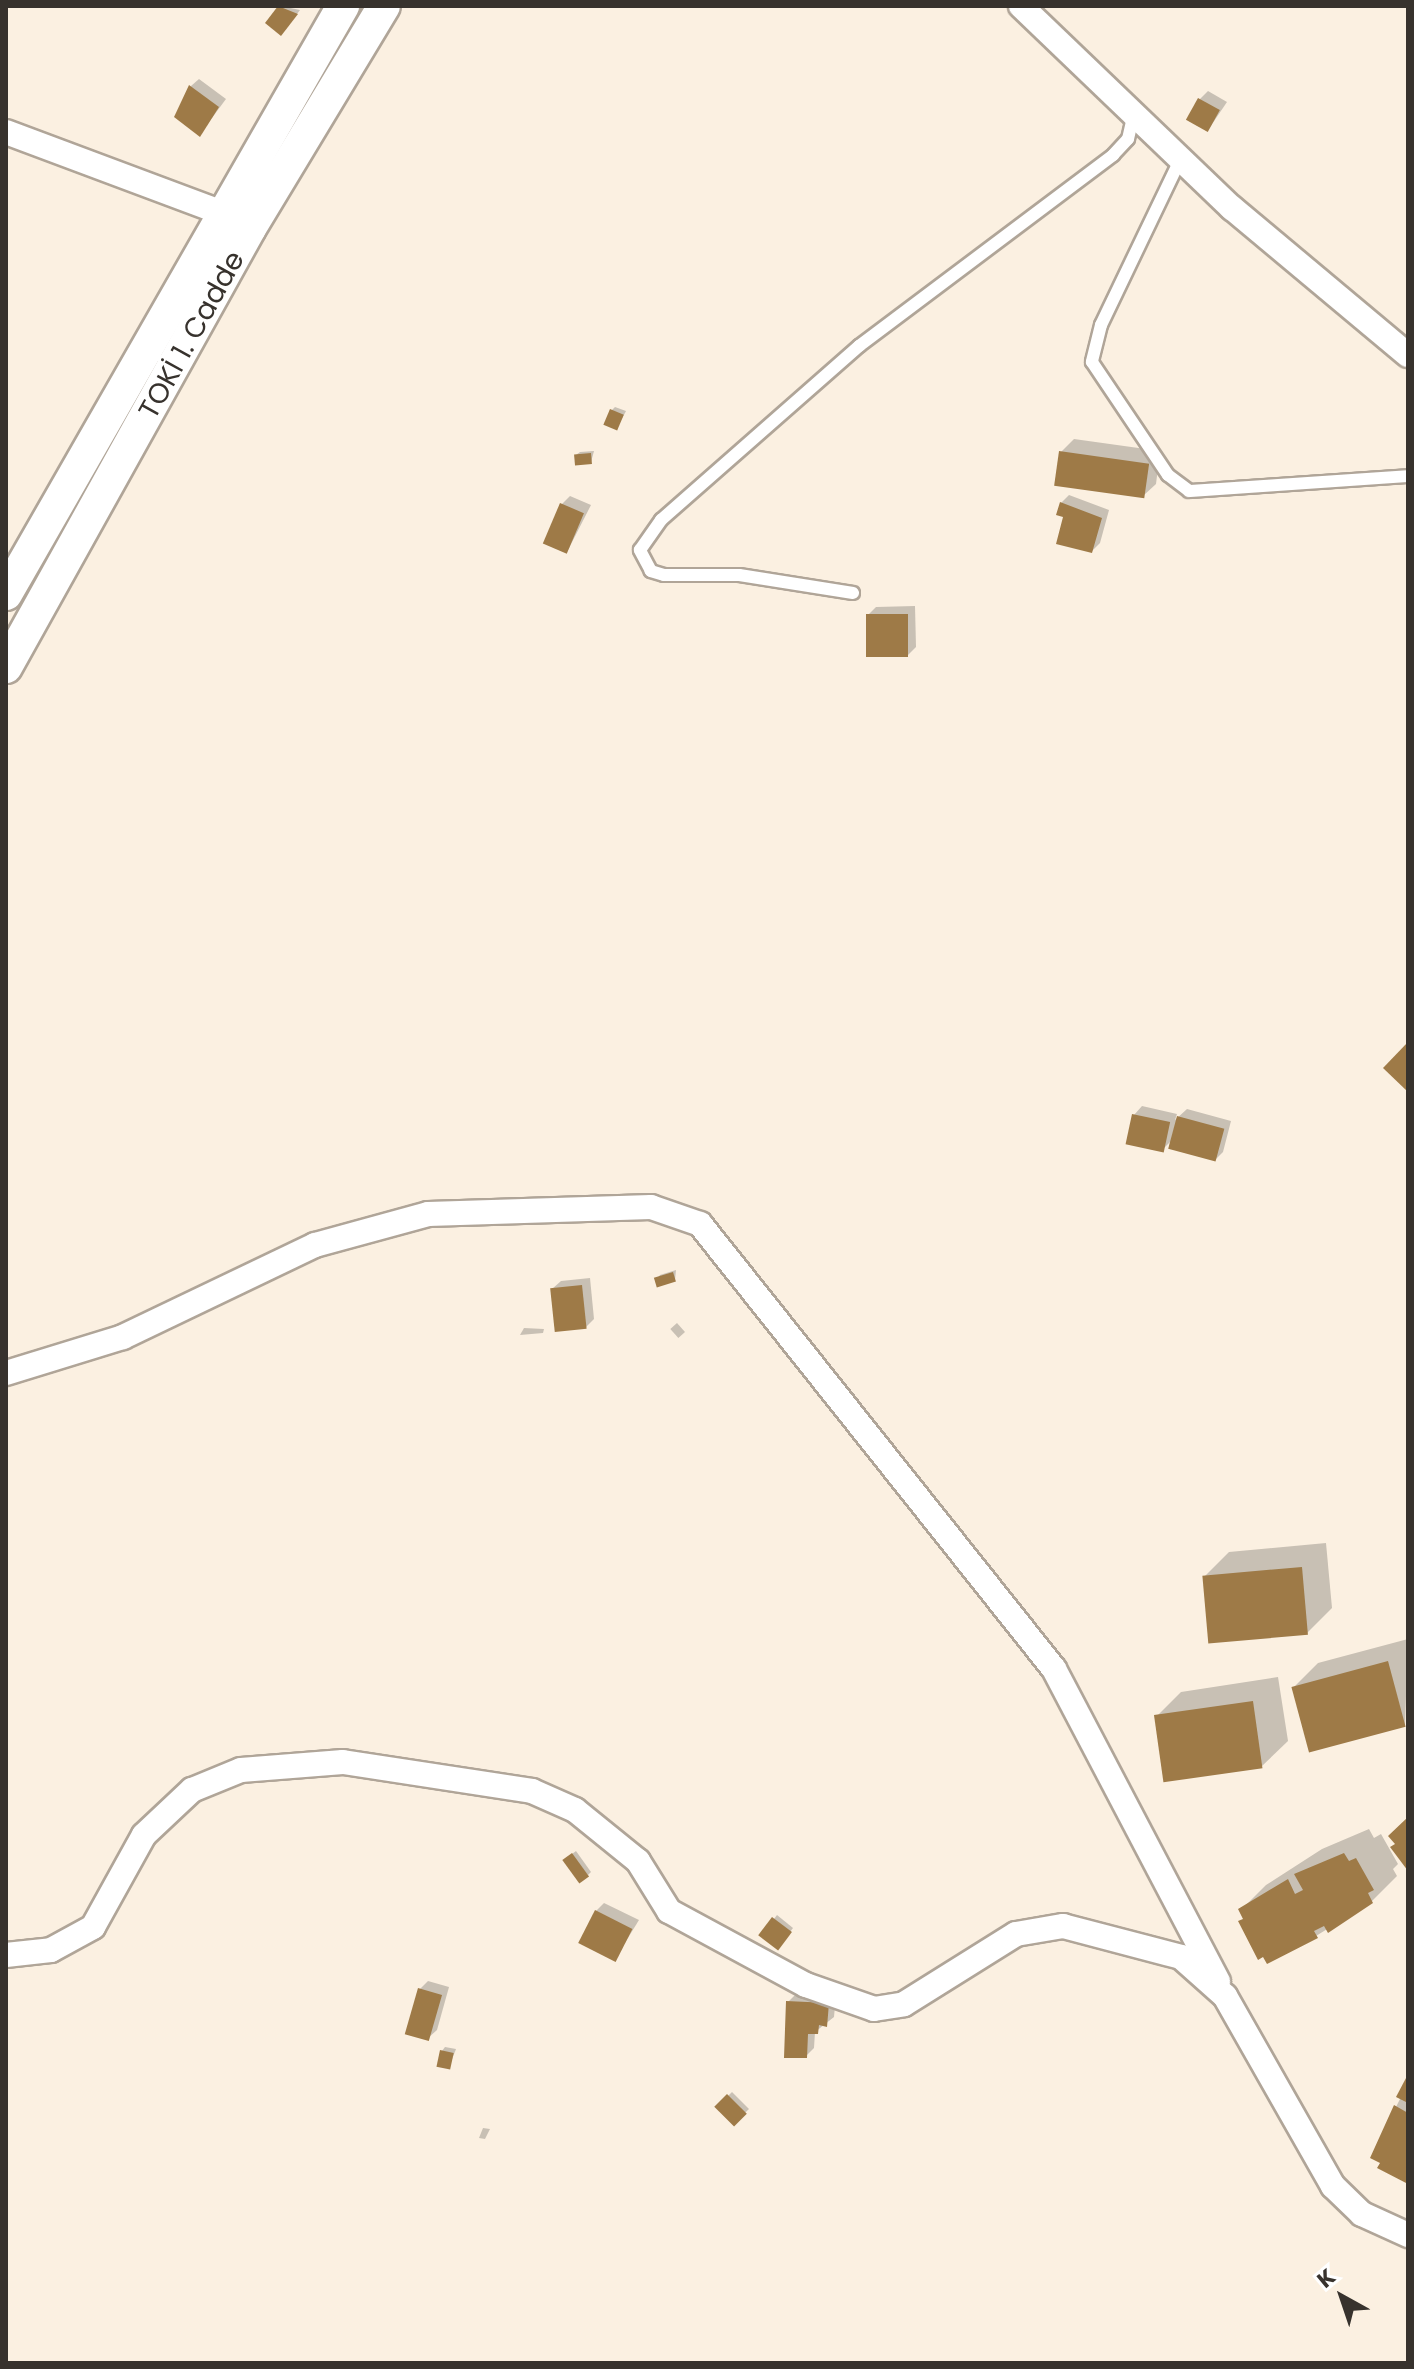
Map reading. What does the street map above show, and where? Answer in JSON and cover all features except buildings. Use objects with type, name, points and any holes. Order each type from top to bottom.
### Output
[{"type":"main road","points":[[6,594],[343,6]]},
{"type":"main road","name":"TOKİ 1. Cadde","points":[[6,667],[250,228],[384,6]]},
{"type":"street","points":[[1021,6],[1181,158],[1408,355]]},
{"type":"street","points":[[6,132],[223,213]]},
{"type":"street","points":[[6,1373],[123,1337],[315,1245],[428,1214],[651,1207],[700,1224],[1054,1669],[1225,1996],[1333,2186],[1362,2214],[1408,2235]]},
{"type":"street","points":[[6,1955],[51,1950],[93,1927],[144,1835],[192,1790],[241,1770],[343,1762],[532,1791],[575,1810],[638,1861],[669,1911],[806,1985],[874,2009],[904,2004],[1016,1934],[1063,1926],[1181,1957],[1225,1996]]},
{"type":"lane","points":[[853,593],[739,575],[664,575],[651,571],[640,550],[661,520],[859,346],[1113,155],[1128,139],[1134,113]]},
{"type":"lane","points":[[1181,158],[1101,325],[1092,362],[1168,475],[1189,491],[1408,476]]}]
